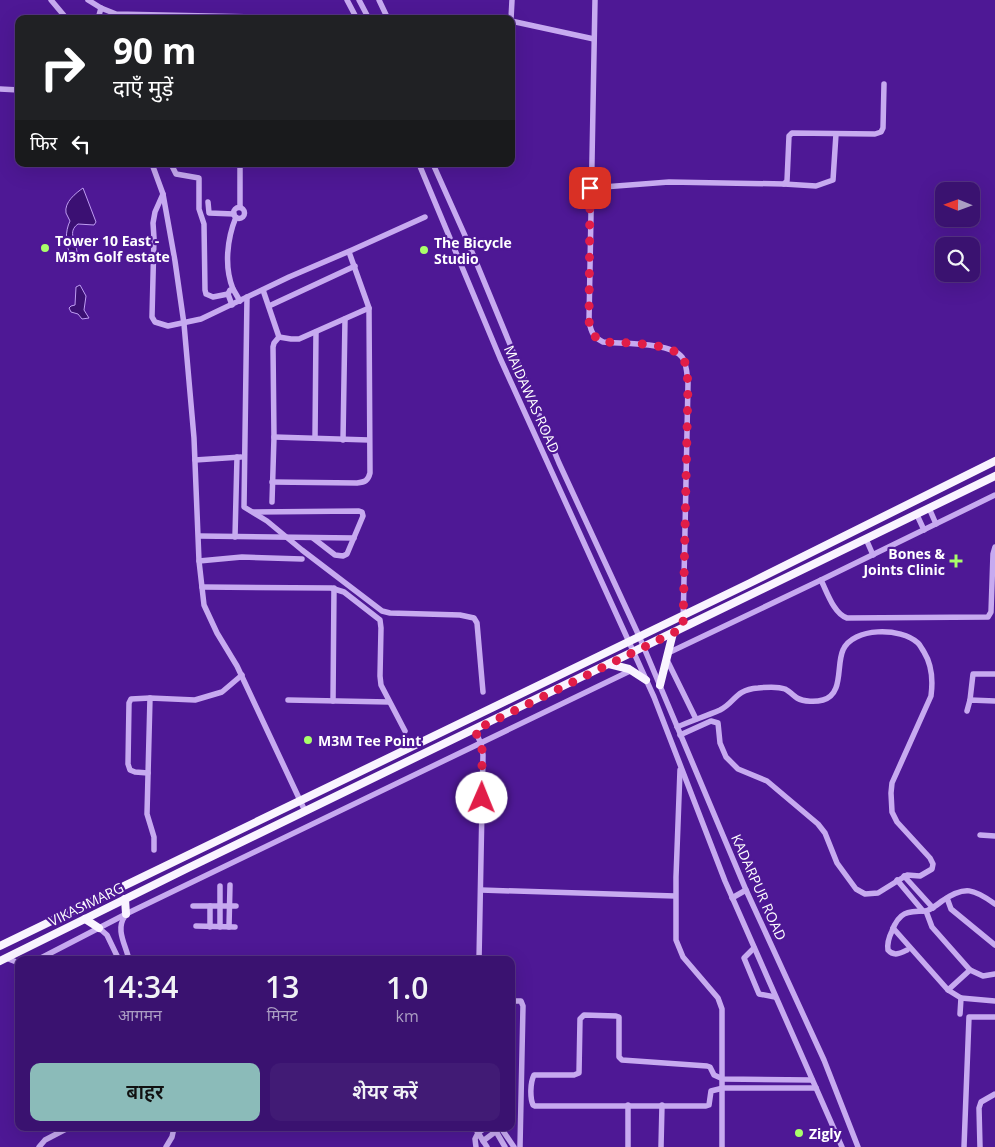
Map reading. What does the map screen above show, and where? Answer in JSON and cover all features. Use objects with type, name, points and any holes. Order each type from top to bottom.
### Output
[{"type":"main road","points":[[0,946],[801,558],[995,461]]},
{"type":"main road","name":"VIKAS MARG","points":[[3,959],[995,476]]},
{"type":"main road","points":[[660,685],[673,633]]},
{"type":"main road","points":[[609,664],[632,670],[646,680]]},
{"type":"main road","points":[[125,899],[126,914]]},
{"type":"main road","points":[[85,919],[99,928]]},
{"type":"street","points":[[51,0],[64,15]]},
{"type":"street","points":[[88,0],[116,14],[164,15]]},
{"type":"street","points":[[347,0],[353,15]]},
{"type":"street","points":[[359,0],[366,15]]},
{"type":"street","points":[[379,0],[386,15]]},
{"type":"street","points":[[511,15],[512,0]]},
{"type":"street","points":[[594,0],[589,321],[591,331],[596,338],[603,342],[664,347],[676,351],[683,358],[686,371],[687,402],[683,628]]},
{"type":"street","points":[[99,15],[101,8]]},
{"type":"street","points":[[515,21],[594,39]]},
{"type":"street","points":[[784,184],[787,181],[789,136],[792,132],[836,134],[875,134],[881,132],[883,128],[884,84]]},
{"type":"street","points":[[0,89],[15,90]]},
{"type":"street","points":[[590,188],[669,182],[816,186],[833,180],[836,134]]},
{"type":"street","points":[[153,167],[163,194],[184,324],[195,460],[199,561],[204,605],[242,675],[305,811]]},
{"type":"street","points":[[172,167],[176,174],[199,178],[199,209],[204,224],[206,294],[212,297],[228,294],[233,289]]},
{"type":"street","points":[[208,202],[209,213],[241,218],[245,214],[244,210],[240,207],[240,167]]},
{"type":"street","name":"MAIDAWAS ROAD","points":[[420,167],[500,358],[628,642]]},
{"type":"street","name":"MAIDAWAS ROAD","points":[[434,167],[559,463],[639,636]]},
{"type":"street","points":[[163,194],[155,212],[153,223],[152,317],[155,322],[168,326],[201,319],[289,277],[350,252],[425,217]]},
{"type":"street","points":[[240,207],[235,209],[228,243],[228,270],[233,289],[240,301]]},
{"type":"street","points":[[272,482],[365,482],[369,478],[369,308],[350,252]]},
{"type":"street","points":[[269,306],[355,266]]},
{"type":"street","points":[[264,290],[279,337]]},
{"type":"street","points":[[228,294],[232,305]]},
{"type":"street","points":[[247,298],[244,507],[267,521],[382,611],[390,613],[460,615],[474,618],[477,623],[483,692]]},
{"type":"street","points":[[279,337],[291,340],[299,338],[369,308]]},
{"type":"street","points":[[343,440],[345,318]]},
{"type":"street","points":[[315,438],[316,332]]},
{"type":"street","points":[[272,502],[274,436],[273,347],[274,342],[279,337]]},
{"type":"street","points":[[274,436],[369,440]]},
{"type":"street","points":[[235,537],[237,457]]},
{"type":"street","points":[[195,460],[244,458]]},
{"type":"street","points":[[694,720],[667,655],[995,495]]},
{"type":"street","points":[[929,508],[936,524]]},
{"type":"street","points":[[251,512],[362,512],[347,554],[340,557],[335,555],[313,538]]},
{"type":"street","points":[[917,514],[924,530]]},
{"type":"street","points":[[199,536],[354,538]]},
{"type":"street","points":[[866,539],[873,555]]},
{"type":"street","points":[[821,580],[837,612],[842,617],[988,617],[993,607],[993,554],[995,547]]},
{"type":"street","points":[[199,561],[242,557],[302,559]]},
{"type":"street","points":[[202,587],[334,588],[344,592],[380,620],[382,628],[381,684],[405,731]]},
{"type":"street","points":[[333,701],[334,588]]},
{"type":"street","points":[[677,727],[725,707],[742,692],[757,688],[781,688],[801,700],[807,701],[819,701],[829,698],[834,693],[837,684],[842,650],[851,639],[859,635],[876,632],[910,637],[918,643],[929,660],[932,679],[931,696],[892,783],[891,805],[897,822],[910,838],[926,852],[933,864],[932,869],[924,874],[904,876],[878,893],[865,894],[856,889],[837,863],[825,833],[818,824],[767,781],[738,769],[730,762],[722,750],[718,722],[711,721],[680,734]]},
{"type":"street","name":"KADARPUR ROAD","points":[[639,636],[746,890],[824,1060],[858,1147]]},
{"type":"street","name":"KADARPUR ROAD","points":[[628,642],[646,680],[732,898],[842,1147]]},
{"type":"street","points":[[45,956],[126,914],[632,670]]},
{"type":"street","points":[[967,711],[973,674],[995,674]]},
{"type":"street","points":[[148,773],[130,770],[128,764],[130,699],[195,700],[222,692],[242,675]]},
{"type":"street","points":[[150,698],[146,814],[154,838],[154,850]]},
{"type":"street","points":[[288,700],[389,702]]},
{"type":"street","points":[[970,700],[995,701]]},
{"type":"street","points":[[475,730],[481,744],[483,761],[479,956]]},
{"type":"street","points":[[680,766],[675,931],[678,946],[683,957],[718,998],[722,1008],[722,1147]]},
{"type":"street","points":[[980,835],[995,836]]},
{"type":"street","points":[[904,876],[933,908]]},
{"type":"street","points":[[897,880],[924,911],[932,927],[970,970],[983,976],[995,974]]},
{"type":"street","points":[[220,886],[220,927]]},
{"type":"street","points":[[196,926],[232,927],[233,906],[230,886]]},
{"type":"street","points":[[481,890],[675,896]]},
{"type":"street","points":[[732,898],[746,890]]},
{"type":"street","points":[[908,950],[893,954],[888,950],[889,939],[896,920],[907,913],[933,908],[957,891],[967,890],[976,892],[995,904]]},
{"type":"street","points":[[947,898],[951,910],[995,945]]},
{"type":"street","points":[[193,906],[233,906]]},
{"type":"street","points":[[210,906],[210,927]]},
{"type":"street","points":[[126,914],[121,926],[128,956]]},
{"type":"street","points":[[99,928],[107,935],[117,956]]},
{"type":"street","points":[[893,928],[948,990],[961,998],[995,1001]]},
{"type":"street","points":[[754,948],[744,958],[759,994],[775,997]]},
{"type":"street","points":[[116,953],[126,949]]},
{"type":"street","points":[[948,990],[970,970]]},
{"type":"street","points":[[960,1014],[961,998]]},
{"type":"street","points":[[515,1001],[521,1001],[523,1006],[520,1147]]},
{"type":"street","points":[[812,1080],[723,1079],[714,1075],[709,1066],[620,1060],[619,1018],[616,1016],[582,1016],[580,1019],[578,1073],[574,1075],[534,1076],[532,1080],[532,1103],[535,1106],[708,1106],[711,1090],[723,1088],[816,1088]]},
{"type":"street","points":[[964,1147],[968,1017],[995,1017]]},
{"type":"street","points":[[758,1080],[758,1088]]},
{"type":"street","points":[[788,1080],[788,1088]]},
{"type":"street","points":[[980,1147],[979,1108],[981,1102],[995,1094]]},
{"type":"street","points":[[628,1105],[628,1147]]},
{"type":"street","points":[[661,1147],[662,1105]]},
{"type":"street","points":[[39,1147],[45,1140],[62,1131]]},
{"type":"street","points":[[166,1147],[173,1131]]},
{"type":"street","points":[[476,1131],[476,1147]]},
{"type":"street","points":[[477,1131],[487,1147]]},
{"type":"street","points":[[483,1141],[495,1131]]},
{"type":"street","points":[[499,1131],[505,1147]]},
{"type":"street","points":[[501,1131],[514,1147]]},
{"type":"shaded area","points":[[83,188],[96,222],[94,225],[78,224],[75,227],[73,237],[77,252],[75,255],[71,255],[66,238],[70,221],[66,209],[71,198]]},
{"type":"shaded area","points":[[80,285],[86,296],[84,310],[89,318],[82,319],[78,314],[71,312],[69,308],[75,305],[76,287]]},
{"type":"place","name":"Tower 10 East - M3m Golf estate","points":[[45,248]]},
{"type":"place","name":"The Bicycle Studio","points":[[424,250]]},
{"type":"place","name":"Bones & Joints Clinic","points":[[956,561]]},
{"type":"place","name":"M3M Tee Point","points":[[308,740]]},
{"type":"place","name":"Zigly","points":[[799,1133]]},
{"type":"route","points":[[482,798],[482,748],[475,730],[683,628],[688,383],[686,371],[683,358],[676,351],[664,347],[603,342],[596,338],[591,331],[589,321],[590,188]]}]
